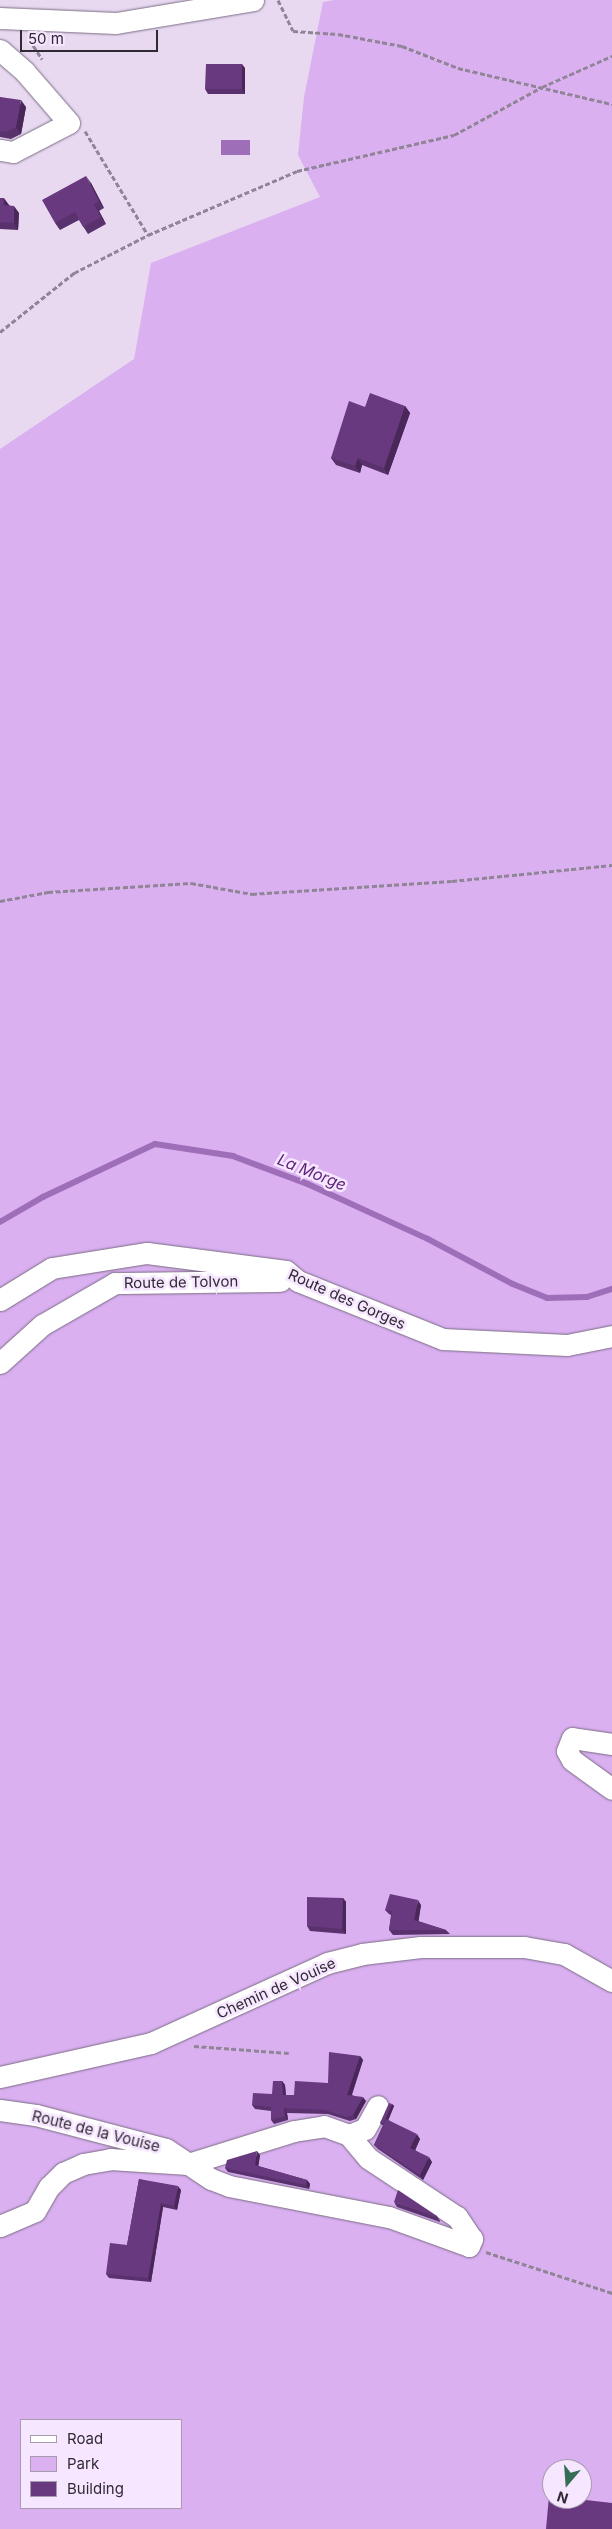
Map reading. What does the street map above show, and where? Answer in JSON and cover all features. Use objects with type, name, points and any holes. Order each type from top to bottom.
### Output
[{"type":"street","points":[[0,18],[116,23],[253,0]]},
{"type":"street","points":[[0,50],[25,72],[68,123],[13,152],[0,150]]},
{"type":"street","name":"Route des Gorges","points":[[0,1300],[52,1268],[147,1253],[286,1271],[298,1281],[443,1340],[567,1345],[612,1336]]},
{"type":"street","name":"Route de Tolvon","points":[[0,1363],[42,1325],[115,1283],[298,1281]]},
{"type":"street","points":[[612,1744],[591,1738],[572,1738],[567,1751],[572,1760],[612,1789]]},
{"type":"street","name":"Chemin de Vouise","points":[[0,2077],[151,2043],[327,1963],[362,1954],[421,1947],[524,1947],[564,1954],[612,1981]]},
{"type":"street","points":[[349,2135],[365,2129],[378,2106]]},
{"type":"street","name":"Route de la Vouise","points":[[0,2110],[36,2114],[166,2149],[188,2164],[229,2186],[388,2217],[470,2246]]},
{"type":"street","points":[[0,2226],[35,2211],[49,2187],[63,2173],[83,2164],[110,2158],[188,2164],[302,2130],[324,2126],[349,2135],[368,2158],[457,2217],[472,2239],[470,2246]]},
{"type":"path","points":[[278,0],[293,30],[338,34],[402,46],[458,68],[612,104]]},
{"type":"path","points":[[0,332],[74,274],[148,235],[297,171],[454,135],[542,87],[612,56]]},
{"type":"path","points":[[0,900],[48,892],[190,883],[252,894],[452,881],[612,865]]},
{"type":"path","points":[[190,2046],[289,2053]]},
{"type":"path","points":[[470,2246],[612,2293]]},
{"type":"green space","points":[[334,0],[612,0],[612,2529],[0,2529],[0,449],[134,359],[151,263],[320,197],[298,155],[304,97],[323,2]]},
{"type":"shaded area","points":[[221,140],[250,140],[250,155],[221,155]]},
{"type":"building","points":[[206,64],[242,64],[242,89],[205,89]]},
{"type":"building","points":[[0,97],[21,100],[16,127],[6,132],[0,131]]},
{"type":"building","points":[[86,176],[99,201],[94,204],[101,217],[83,227],[75,212],[55,223],[42,200]]},
{"type":"building","points":[[0,198],[4,198],[4,205],[14,206],[14,223],[0,222]]},
{"type":"building","points":[[370,393],[405,406],[384,468],[358,458],[355,466],[331,458],[349,401],[365,407]]},
{"type":"building","points":[[390,1894],[418,1900],[414,1920],[446,1930],[389,1930],[392,1911],[385,1910]]},
{"type":"building","points":[[307,1897],[343,1898],[342,1929],[307,1926]]},
{"type":"building","points":[[329,2052],[360,2056],[347,2095],[363,2097],[353,2115],[347,2117],[325,2110],[284,2108],[285,2116],[271,2120],[271,2107],[252,2105],[253,2093],[272,2094],[273,2081],[282,2081],[283,2095],[294,2095],[295,2081],[328,2083]]},
{"type":"building","points":[[389,2103],[392,2104],[384,2123],[380,2123]]},
{"type":"building","points":[[386,2119],[417,2134],[410,2148],[429,2157],[420,2175],[374,2145]]},
{"type":"building","points":[[257,2151],[255,2165],[307,2180],[306,2185],[225,2168],[227,2160]]},
{"type":"building","points":[[139,2179],[178,2186],[174,2206],[161,2203],[148,2278],[106,2274],[110,2243],[127,2245]]},
{"type":"building","points":[[398,2190],[437,2216],[394,2202]]},
{"type":"building","points":[[592,2501],[612,2503],[612,2529],[546,2529],[548,2509],[592,2509]]},
{"type":"waterway","name":"La Morge","points":[[0,1222],[43,1197],[155,1144],[233,1156],[308,1184],[428,1239],[513,1284],[547,1298],[587,1297],[612,1289]]}]
